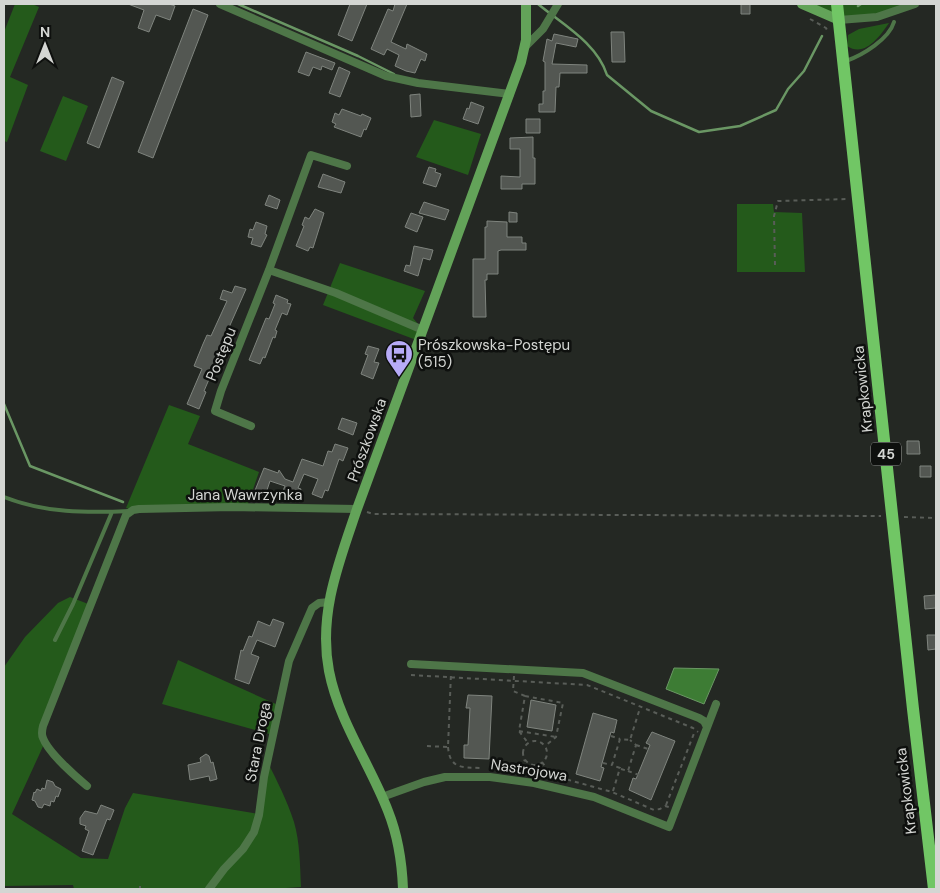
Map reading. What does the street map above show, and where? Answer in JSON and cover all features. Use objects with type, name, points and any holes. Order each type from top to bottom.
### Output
[{"type":"main road","name":"Prószkowska","points":[[403,889],[397,840],[382,797],[350,732],[333,688],[326,631],[329,602],[337,567],[357,509],[510,94],[525,47],[526,4]]},
{"type":"main road","points":[[802,4],[821,8],[839,20]]},
{"type":"main road","name":"Krapkowicka","points":[[837,4],[934,889]]},
{"type":"street","points":[[220,4],[386,76],[418,84],[510,94]]},
{"type":"street","points":[[839,20],[877,17],[915,4]]},
{"type":"street","points":[[525,47],[539,34],[556,6]]},
{"type":"street","name":"Postępu","points":[[251,426],[214,411],[221,391],[269,270],[311,155],[347,166]]},
{"type":"street","points":[[269,270],[336,293],[423,330]]},
{"type":"street","name":"Jana Wawrzynka","points":[[133,510],[232,507],[357,509]]},
{"type":"street","points":[[87,786],[59,760],[45,742],[42,735],[43,726],[126,515],[133,510]]},
{"type":"street","name":"Stara Droga","points":[[210,889],[224,869],[243,849],[254,832],[289,661],[312,608],[319,603],[329,602]]},
{"type":"street","points":[[411,664],[583,673],[699,718],[704,721],[706,731]]},
{"type":"street","points":[[675,810],[716,704]]},
{"type":"street","name":"Nastrojowa","points":[[382,797],[445,776],[490,777],[534,783],[594,797],[669,827],[675,810]]},
{"type":"lane","points":[[843,62],[860,56],[891,31],[894,22]]},
{"type":"lane","points":[[4,496],[39,508],[112,512],[133,510]]},
{"type":"lane","points":[[55,640],[112,512]]},
{"type":"path","points":[[802,4],[808,17],[826,28],[835,44],[841,44]]},
{"type":"path","points":[[775,265],[774,216],[778,201],[859,197]]},
{"type":"path","points":[[357,509],[373,514],[893,516],[936,518]]},
{"type":"path","points":[[452,666],[449,754],[456,766],[483,768]]},
{"type":"path","points":[[514,669],[513,692],[525,696],[562,702],[556,737],[545,746]]},
{"type":"path","points":[[411,675],[587,685],[693,728],[695,731],[706,731]]},
{"type":"path","points":[[525,696],[519,731],[528,743]]},
{"type":"path","points":[[630,740],[644,696]]},
{"type":"path","points":[[519,731],[556,737]]},
{"type":"path","points":[[542,762],[549,772],[558,777],[612,792],[654,810],[660,809],[665,806],[695,731]]},
{"type":"path","points":[[611,736],[620,740],[630,740],[636,745],[648,749]]},
{"type":"path","points":[[612,765],[620,740]]},
{"type":"path","points":[[536,741],[545,746],[546,756],[542,762],[531,764],[525,760],[523,753],[528,743],[536,741]]},
{"type":"path","points":[[628,770],[636,745]]},
{"type":"path","points":[[427,746],[448,747]]},
{"type":"path","points":[[492,768],[510,770],[525,760]]},
{"type":"path","points":[[603,763],[639,775]]},
{"type":"path","points":[[612,792],[620,768]]},
{"type":"path","points":[[665,806],[675,810]]},
{"type":"shaded area","points":[[15,4],[32,4],[39,7],[10,77],[28,85],[7,142],[4,141],[4,32]]},
{"type":"shaded area","points":[[815,4],[915,4],[862,19],[822,13]]},
{"type":"shaded area","points":[[889,23],[877,39],[866,47],[854,49],[847,46],[848,35],[859,29]]},
{"type":"shaded area","points":[[63,96],[88,106],[66,161],[40,151]]},
{"type":"shaded area","points":[[434,120],[481,134],[468,175],[416,157]]},
{"type":"shaded area","points":[[737,204],[773,204],[774,212],[802,213],[805,272],[737,272]]},
{"type":"shaded area","points":[[340,263],[425,291],[413,318],[423,330],[419,341],[323,305]]},
{"type":"shaded area","points":[[169,405],[200,416],[188,444],[259,472],[248,504],[133,510],[126,508]]},
{"type":"shaded area","points":[[70,597],[91,605],[43,726],[45,742],[12,814],[81,858],[108,859],[125,808],[133,793],[259,814],[267,761],[294,822],[299,846],[301,887],[271,889],[74,889],[73,885],[4,886],[4,667],[25,637],[58,603]]},
{"type":"shaded area","points":[[178,660],[278,705],[273,735],[162,704]]},
{"type":"shaded area","points":[[674,668],[719,669],[704,704],[666,689]]},
{"type":"building","points":[[128,4],[169,4],[175,6],[170,20],[156,15],[149,32],[138,28],[144,10]]},
{"type":"building","points":[[350,4],[367,4],[352,41],[338,35]]},
{"type":"building","points":[[395,4],[407,4],[391,42],[406,49],[407,44],[427,54],[425,61],[421,59],[415,73],[395,66],[399,55],[387,49],[384,55],[371,49],[388,9],[393,11]]},
{"type":"building","points":[[741,4],[750,4],[750,14],[741,14]]},
{"type":"building","points":[[193,9],[208,15],[153,158],[138,152]]},
{"type":"building","points":[[611,32],[624,32],[625,62],[612,62]]},
{"type":"building","points":[[554,34],[578,39],[576,47],[556,43],[552,64],[587,65],[587,73],[560,73],[559,87],[556,87],[555,112],[539,112],[539,104],[543,104],[543,91],[545,91],[545,62],[543,61],[547,39],[552,41]]},
{"type":"building","points":[[306,52],[335,63],[332,70],[322,66],[321,70],[313,67],[309,76],[298,72]]},
{"type":"building","points":[[339,67],[350,72],[340,97],[329,93]]},
{"type":"building","points":[[112,77],[124,82],[99,148],[87,143]]},
{"type":"building","points":[[420,94],[421,116],[411,117],[410,95]]},
{"type":"building","points":[[471,102],[484,107],[478,124],[463,119]]},
{"type":"building","points":[[342,109],[371,118],[361,137],[334,127],[336,124],[332,122],[335,113],[339,115]]},
{"type":"building","points":[[526,119],[540,119],[540,133],[526,133]]},
{"type":"building","points":[[533,137],[535,184],[522,184],[522,189],[501,189],[501,176],[520,177],[520,149],[510,149],[510,138]]},
{"type":"building","points":[[429,167],[436,169],[435,172],[441,174],[436,187],[423,183]]},
{"type":"building","points":[[323,174],[345,182],[341,193],[318,187]]},
{"type":"building","points":[[269,195],[280,200],[277,209],[265,205]]},
{"type":"building","points":[[424,202],[449,210],[445,220],[419,213]]},
{"type":"building","points":[[315,209],[324,213],[313,248],[310,247],[308,251],[296,246],[304,226],[302,225],[305,217],[309,219]]},
{"type":"building","points":[[509,212],[517,213],[517,222],[509,222]]},
{"type":"building","points":[[411,213],[423,217],[417,232],[405,227]]},
{"type":"building","points":[[487,221],[507,222],[507,237],[522,237],[522,243],[526,243],[526,250],[498,251],[498,274],[487,274],[487,280],[485,280],[486,317],[473,317],[473,259],[485,259],[485,227],[487,227]]},
{"type":"building","points":[[256,222],[267,226],[265,234],[267,235],[261,247],[251,244],[253,238],[248,237],[250,229],[253,230]]},
{"type":"building","points":[[414,246],[433,250],[430,260],[423,258],[418,276],[404,271],[406,265],[410,266]]},
{"type":"building","points":[[235,286],[246,289],[223,341],[222,349],[204,391],[206,392],[199,409],[187,404],[202,369],[194,366],[207,335],[211,336],[227,301],[220,299],[223,290],[232,293]]},
{"type":"building","points":[[276,295],[288,300],[287,303],[291,304],[287,315],[282,313],[275,330],[277,331],[275,338],[273,337],[265,358],[263,357],[260,364],[249,360],[266,318],[269,319],[275,304],[273,303]]},
{"type":"building","points":[[368,346],[379,349],[374,362],[379,363],[373,379],[361,374],[368,355],[365,354]]},
{"type":"building","points":[[342,418],[357,423],[353,435],[338,429]]},
{"type":"building","points":[[907,441],[919,441],[920,454],[907,454]]},
{"type":"building","points":[[335,444],[348,448],[343,461],[339,459],[328,491],[325,490],[322,498],[312,494],[318,479],[304,474],[298,488],[301,489],[299,496],[296,495],[295,497],[282,493],[285,486],[270,481],[265,496],[254,493],[264,468],[278,473],[279,470],[285,479],[293,482],[302,459],[323,466],[328,451],[332,452]]},
{"type":"building","points":[[920,466],[931,466],[931,477],[920,477]]},
{"type":"building","points":[[936,595],[936,608],[925,609],[924,596]]},
{"type":"building","points":[[273,619],[284,623],[275,647],[257,640],[251,654],[259,657],[249,684],[235,679],[241,650],[243,651],[249,636],[252,637],[258,621],[270,626]]},
{"type":"building","points":[[927,635],[936,635],[936,649],[928,650]]},
{"type":"building","points":[[468,695],[492,696],[489,759],[464,758],[464,745],[468,745],[470,708],[466,708]]},
{"type":"building","points":[[531,700],[556,705],[552,731],[527,727]]},
{"type":"building","points":[[593,713],[617,720],[614,733],[611,732],[601,767],[604,768],[600,781],[576,774]]},
{"type":"building","points":[[652,732],[675,741],[651,800],[629,790],[633,778],[636,779],[650,745],[646,743]]},
{"type":"building","points":[[206,754],[209,756],[211,763],[213,762],[217,779],[210,781],[209,776],[190,780],[188,765],[201,762],[200,758]]},
{"type":"building","points":[[47,780],[53,782],[55,786],[61,789],[54,802],[51,801],[50,806],[44,804],[42,808],[38,807],[35,801],[32,800],[34,792],[37,789],[41,791],[42,788],[45,789]]},
{"type":"building","points":[[101,805],[114,810],[110,820],[107,819],[93,855],[82,851],[89,831],[85,829],[86,826],[80,824],[80,818],[85,811],[97,814]]},
{"type":"waterway","points":[[238,4],[358,56],[394,74]]},
{"type":"waterway","points":[[538,4],[578,35],[595,53],[607,75],[651,111],[699,132],[740,126],[776,110],[788,89],[804,71],[822,36]]},
{"type":"waterway","points":[[4,404],[30,466],[123,502]]},
{"type":"place","name":"Prószkowska-Postępu (515)","points":[[399,378]]}]
